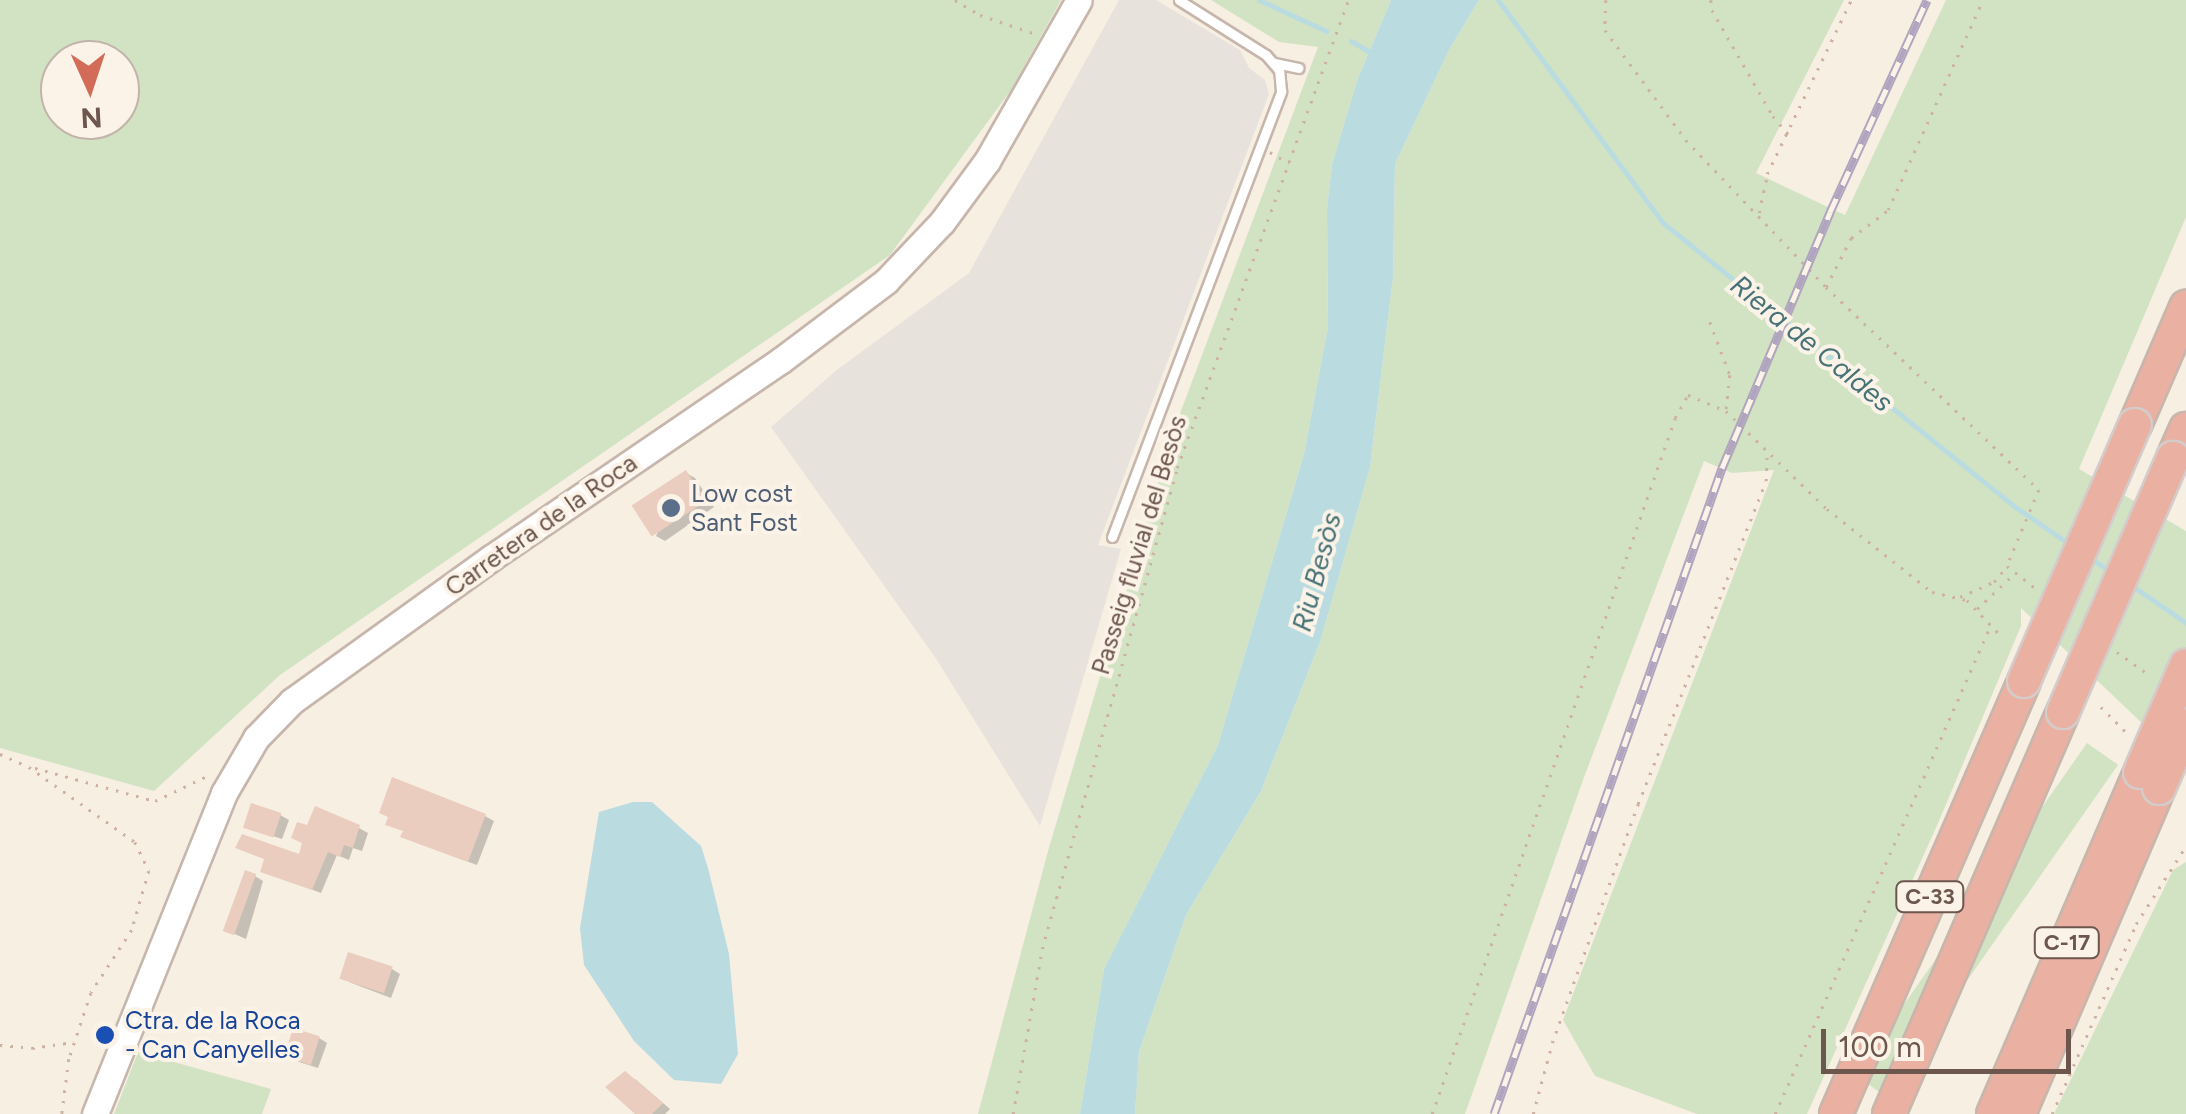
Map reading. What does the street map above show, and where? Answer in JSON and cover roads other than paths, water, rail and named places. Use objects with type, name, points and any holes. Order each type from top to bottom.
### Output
[{"type":"highway","name":"C-33","points":[[1836,1114],[2186,306]]},
{"type":"highway","name":"C-33","points":[[1889,1114],[2180,443]]},
{"type":"highway","name":"C-17","points":[[2019,1114],[2150,780],[2186,665]]},
{"type":"highway","name":"C-17","points":[[1993,1114],[2150,780],[2186,726]]},
{"type":"street","name":"Carretera de la Roca","points":[[95,1114],[233,772],[256,738],[292,701],[491,558],[780,361],[886,281],[962,196],[1006,131],[1079,0]]},
{"type":"lane","points":[[1179,0],[1275,63],[1298,68]]},
{"type":"lane","points":[[1112,536],[1281,91],[1275,63]]},
{"type":"water","name":"Riu Besòs","points":[[1391,0],[1479,0],[1449,50],[1395,164],[1393,277],[1370,467],[1320,642],[1261,791],[1186,915],[1139,1052],[1135,1114],[1080,1114],[1104,969],[1218,745],[1304,454],[1328,327],[1327,209],[1332,164],[1358,78]]},
{"type":"water","points":[[633,802],[652,802],[701,846],[708,868],[729,954],[738,1054],[721,1084],[674,1080],[634,1041],[584,965],[580,928],[599,812]]},
{"type":"waterway","points":[[1259,0],[1326,31]]},
{"type":"waterway","name":"Riera de Caldes","points":[[1498,0],[1662,222],[2017,508],[2072,546]]},
{"type":"waterway","points":[[1351,41],[1375,55]]},
{"type":"waterway","name":"Riera de Caldes","points":[[2089,557],[2109,571]]},
{"type":"waterway","name":"Riera de Caldes","points":[[2131,585],[2186,623]]},
{"type":"railway","points":[[1494,1114],[1722,468],[1830,212],[1927,0]]},
{"type":"place","name":"Low cost Sant Fost","points":[[671,508]]},
{"type":"place","name":"Ctra. de la Roca - Can Canyelles","points":[[105,1035]]}]
